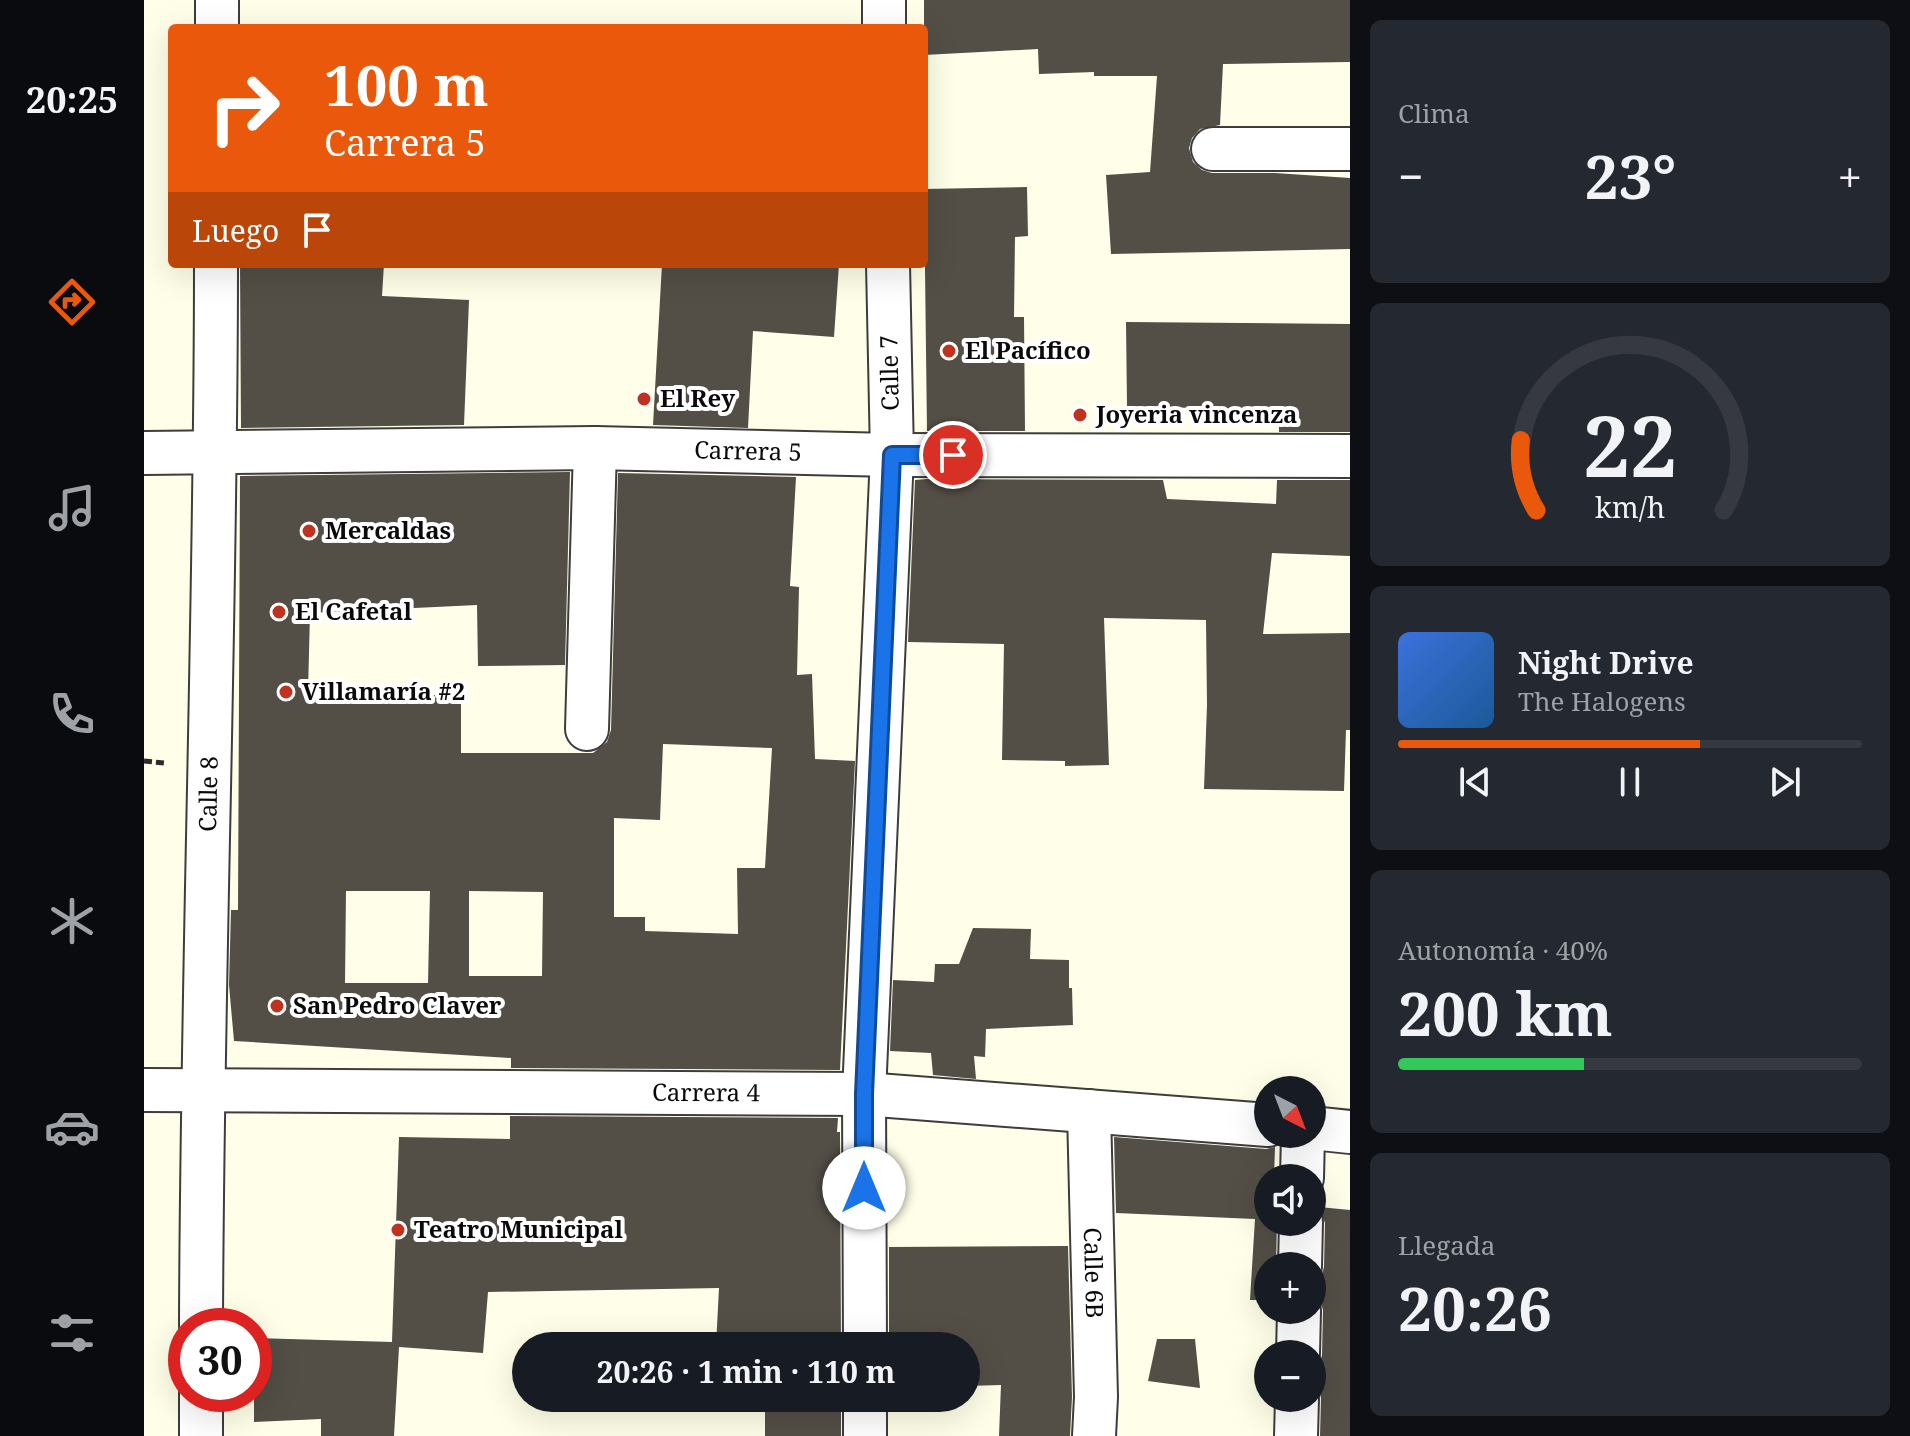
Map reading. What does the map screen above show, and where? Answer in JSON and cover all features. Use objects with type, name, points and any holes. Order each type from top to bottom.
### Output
[{"type":"street","points":[[217,0],[217,24]]},
{"type":"street","points":[[884,0],[884,24]]},
{"type":"street","points":[[1213,149],[1350,149]]},
{"type":"street","name":"Calle 8","points":[[201,1308],[202,1090],[216,452],[216,268]]},
{"type":"street","name":"Calle 7","points":[[865,1332],[864,1094],[892,455],[888,268]]},
{"type":"street","points":[[587,729],[595,448]]},
{"type":"street","name":"Carrera 5","points":[[144,453],[595,448],[892,455],[1350,456]]},
{"type":"street","name":"Carrera 4","points":[[144,1090],[864,1094],[1254,1124]]},
{"type":"street","name":"Calle 6B","points":[[1089,1111],[1096,1397],[1094,1436]]},
{"type":"street","points":[[1326,1129],[1350,1132]]},
{"type":"street","points":[[201,1412],[201,1436]]},
{"type":"street","points":[[865,1412],[865,1436]]},
{"type":"street","points":[[1296,1436],[1297,1412]]},
{"type":"building","points":[[924,0],[1350,0],[1350,62],[1223,64],[1220,125],[1200,129],[1192,138],[1189,148],[1193,162],[1202,170],[1212,173],[1350,178],[1350,249],[1111,254],[1106,175],[1150,172],[1157,76],[1094,76],[1094,72],[1039,74],[1038,49],[928,55],[928,24],[924,24]]},
{"type":"building","points":[[1027,187],[1028,236],[1015,237],[1014,317],[1024,317],[1025,431],[927,431],[925,268],[928,268],[928,189]]},
{"type":"building","points":[[240,268],[384,268],[382,296],[469,300],[464,425],[241,428]]},
{"type":"building","points":[[662,268],[839,268],[834,337],[753,331],[748,428],[653,425]]},
{"type":"building","points":[[1126,322],[1350,324],[1350,432],[1279,432],[1279,424],[1260,423],[1260,410],[1127,406]]},
{"type":"building","points":[[570,472],[565,665],[478,666],[477,605],[310,613],[308,692],[461,695],[461,753],[593,753],[607,742],[611,730],[618,473],[796,477],[790,586],[799,587],[797,675],[812,674],[815,759],[855,761],[840,1070],[511,1068],[511,1058],[234,1041],[229,985],[231,910],[238,910],[240,476]],"holes":[[[663,744],[772,748],[765,868],[737,868],[738,934],[645,931],[645,917],[614,917],[614,818],[660,820]],[[346,891],[430,891],[428,983],[345,983]],[[469,891],[543,892],[542,976],[469,976]]]},
{"type":"building","points":[[915,480],[1163,480],[1167,499],[1276,504],[1277,480],[1350,480],[1350,556],[1272,553],[1263,634],[1350,633],[1350,730],[1346,730],[1344,791],[1204,789],[1206,620],[1104,618],[1109,765],[1065,766],[1065,761],[1002,760],[1004,644],[908,642]]},
{"type":"building","points":[[973,928],[1031,929],[1030,959],[1069,960],[1073,1025],[986,1029],[985,1057],[974,1056],[976,1079],[933,1075],[931,1053],[890,1051],[893,980],[934,982],[935,964],[959,964]]},
{"type":"building","points":[[510,1116],[838,1118],[841,1332],[717,1332],[719,1288],[488,1292],[483,1353],[399,1347],[394,1436],[321,1436],[321,1419],[254,1422],[254,1412],[272,1412],[272,1339],[392,1342],[399,1137],[510,1139]]},
{"type":"building","points":[[1114,1137],[1275,1148],[1274,1164],[1254,1164],[1254,1219],[1116,1213]]},
{"type":"building","points":[[1326,1208],[1350,1210],[1350,1436],[1320,1436],[1321,1412],[1326,1412],[1326,1340],[1322,1340],[1323,1324],[1326,1324]]},
{"type":"building","points":[[1254,1235],[1277,1236],[1276,1252],[1254,1252],[1254,1300],[1250,1300]]},
{"type":"building","points":[[1068,1246],[1072,1397],[1070,1436],[999,1436],[1001,1385],[980,1386],[980,1332],[889,1332],[889,1247]]},
{"type":"building","points":[[1157,1339],[1195,1339],[1200,1388],[1148,1381]]},
{"type":"building","points":[[765,1412],[841,1412],[841,1436],[765,1436]]},
{"type":"place","name":"El Pacífico","points":[[949,351]]},
{"type":"place","name":"El Rey","points":[[644,399]]},
{"type":"place","name":"Joyeria vincenza","points":[[1080,415]]},
{"type":"place","name":"Mercaldas","points":[[309,531]]},
{"type":"place","name":"El Cafetal","points":[[279,612]]},
{"type":"place","name":"Villamaría #2","points":[[286,692]]},
{"type":"place","name":"San Pedro Claver","points":[[277,1006]]},
{"type":"place","name":"Teatro Municipal","points":[[398,1230]]},
{"type":"route","points":[[864,1188],[864,1094],[892,455],[953,455]]}]
